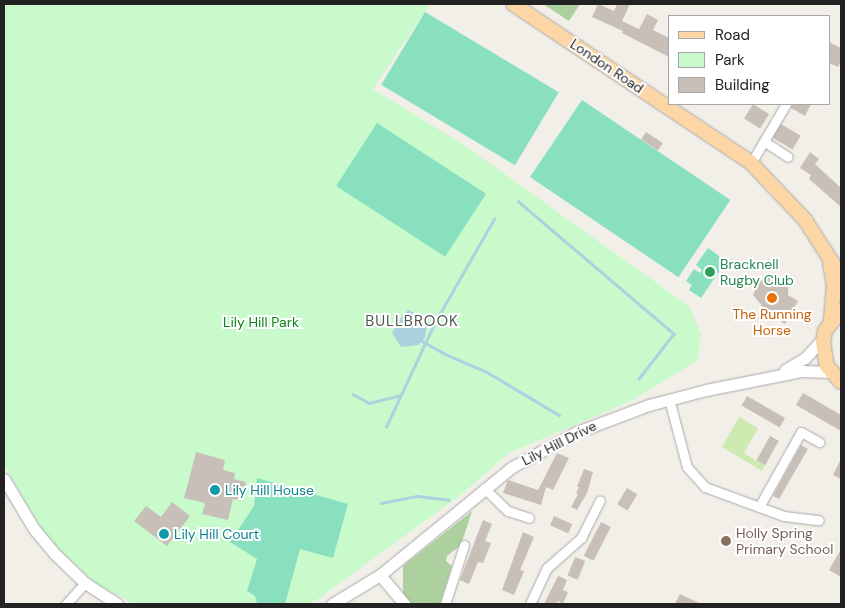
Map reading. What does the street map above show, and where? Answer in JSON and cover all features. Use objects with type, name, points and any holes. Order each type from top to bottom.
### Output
[{"type":"main road","name":"London Road","points":[[513,4],[751,163],[801,215],[841,276]]},
{"type":"main road","name":"London Road","points":[[827,254],[834,286],[831,322]]},
{"type":"main road","points":[[841,311],[831,322],[823,339],[823,354],[830,372],[841,382]]},
{"type":"street","points":[[751,163],[785,105]]},
{"type":"street","points":[[765,142],[788,157]]},
{"type":"street","name":"Lily Hill Drive","points":[[771,376],[797,364],[823,339]]},
{"type":"street","name":"Lily Hill Drive","points":[[332,604],[380,576],[448,521],[484,488],[529,456],[576,432],[669,399],[771,376],[802,371],[830,372]]},
{"type":"street","points":[[669,399],[687,467],[705,487],[784,516],[819,520]]},
{"type":"street","points":[[759,507],[801,432],[819,442]]},
{"type":"street","points":[[4,480],[44,542],[85,583],[117,604]]},
{"type":"street","points":[[484,488],[508,511],[529,518]]},
{"type":"street","points":[[530,604],[547,568],[581,538],[600,500]]},
{"type":"street","points":[[445,604],[464,545]]},
{"type":"street","points":[[380,576],[404,604]]},
{"type":"street","points":[[66,604],[85,583]]},
{"type":"green space","name":"Lily Hill Park","points":[[4,4],[430,4],[373,89],[467,147],[690,307],[701,334],[698,360],[633,400],[509,453],[462,494],[318,599],[308,604],[134,604],[97,584],[48,540],[4,465]]},
{"type":"green space","points":[[543,4],[580,4],[569,21]]},
{"type":"green space","points":[[425,12],[559,92],[515,165],[381,85]]},
{"type":"green space","points":[[582,100],[730,200],[678,277],[530,177]]},
{"type":"green space","points":[[377,123],[486,194],[445,257],[336,186]]},
{"type":"green space","name":"Bracknell Rugby Club","points":[[708,248],[726,261],[701,298],[689,290],[692,285],[686,281],[694,269],[700,273],[702,270],[696,265]]},
{"type":"green space","points":[[739,417],[758,428],[744,453],[765,466],[762,471],[722,447]]},
{"type":"green space","points":[[257,478],[348,504],[333,558],[300,549],[285,604],[257,604],[255,596],[247,591],[257,559],[230,542],[254,506]]},
{"type":"green space","points":[[472,511],[461,545],[447,556],[446,561],[452,566],[440,604],[409,604],[403,602],[403,566]]},
{"type":"water","points":[[408,310],[417,314],[427,325],[425,338],[418,345],[401,347],[392,333],[399,320]]},
{"type":"building","points":[[598,4],[614,11],[617,4],[630,4],[622,21],[639,29],[647,14],[658,20],[653,30],[668,38],[668,56],[622,33],[623,31],[592,17]]},
{"type":"building","points":[[830,42],[841,48],[841,61],[838,67],[830,63]]},
{"type":"building","points":[[752,105],[769,114],[760,128],[744,118]]},
{"type":"building","points":[[792,105],[810,105],[805,116],[791,108]]},
{"type":"building","points":[[781,124],[801,136],[792,150],[773,138]]},
{"type":"building","points":[[646,132],[663,143],[658,150],[641,140]]},
{"type":"building","points":[[810,152],[819,159],[815,164],[841,188],[841,207],[809,179],[811,175],[800,168]]},
{"type":"building","name":"The Running Horse","points":[[769,273],[776,277],[789,278],[788,295],[798,301],[785,324],[775,318],[770,322],[761,310],[763,307],[753,295],[760,279],[764,282]]},
{"type":"building","points":[[803,393],[841,415],[841,431],[796,405]]},
{"type":"building","points":[[747,396],[785,418],[780,428],[742,406]]},
{"type":"building","points":[[770,436],[779,441],[765,465],[756,460]]},
{"type":"building","points":[[801,445],[808,449],[779,499],[773,496]]},
{"type":"building","name":"Lily Hill House","points":[[196,452],[225,460],[223,470],[235,473],[234,479],[246,482],[241,501],[233,499],[228,520],[202,514],[205,503],[184,498]]},
{"type":"building","points":[[557,453],[569,458],[553,490],[546,487],[541,505],[503,493],[508,480],[538,490]]},
{"type":"building","points":[[841,459],[841,479],[833,475]]},
{"type":"building","points":[[584,469],[593,472],[587,493],[577,510],[571,507],[578,494],[576,493],[579,487],[577,487]]},
{"type":"building","points":[[627,488],[637,494],[628,510],[617,504]]},
{"type":"building","name":"Lily Hill Court","points":[[172,502],[190,516],[167,546],[134,521],[146,506],[161,517]]},
{"type":"building","points":[[554,516],[572,524],[568,533],[550,525]]},
{"type":"building","points":[[483,520],[492,524],[485,541],[491,543],[483,563],[478,562],[469,584],[460,580]]},
{"type":"building","points":[[601,522],[611,527],[594,561],[584,556]]},
{"type":"building","points":[[523,532],[534,537],[520,570],[524,571],[514,595],[502,590]]},
{"type":"building","points":[[841,549],[841,577],[829,570]]},
{"type":"building","points":[[575,557],[585,561],[578,580],[568,576]]},
{"type":"building","points":[[558,576],[567,580],[563,590],[568,592],[563,604],[558,601],[556,604],[544,604]]},
{"type":"building","points":[[680,594],[701,604],[675,604]]},
{"type":"waterway","points":[[518,201],[674,334],[639,379]]},
{"type":"waterway","points":[[386,427],[435,322],[494,219]]},
{"type":"waterway","points":[[422,341],[445,354],[487,372],[559,415]]},
{"type":"waterway","points":[[353,394],[369,403],[398,396]]},
{"type":"waterway","points":[[381,503],[418,496],[449,500]]},
{"type":"place","name":"Bracknell Rugby Club","points":[[710,272]]},
{"type":"place","name":"The Running Horse","points":[[772,298]]},
{"type":"place","name":"Lily Hill House","points":[[215,490]]},
{"type":"place","name":"Lily Hill Court","points":[[164,534]]},
{"type":"place","name":"Holly Spring Primary School","points":[[726,541]]},
{"type":"district","name":"BULLBROOK","points":[[412,322]]}]
